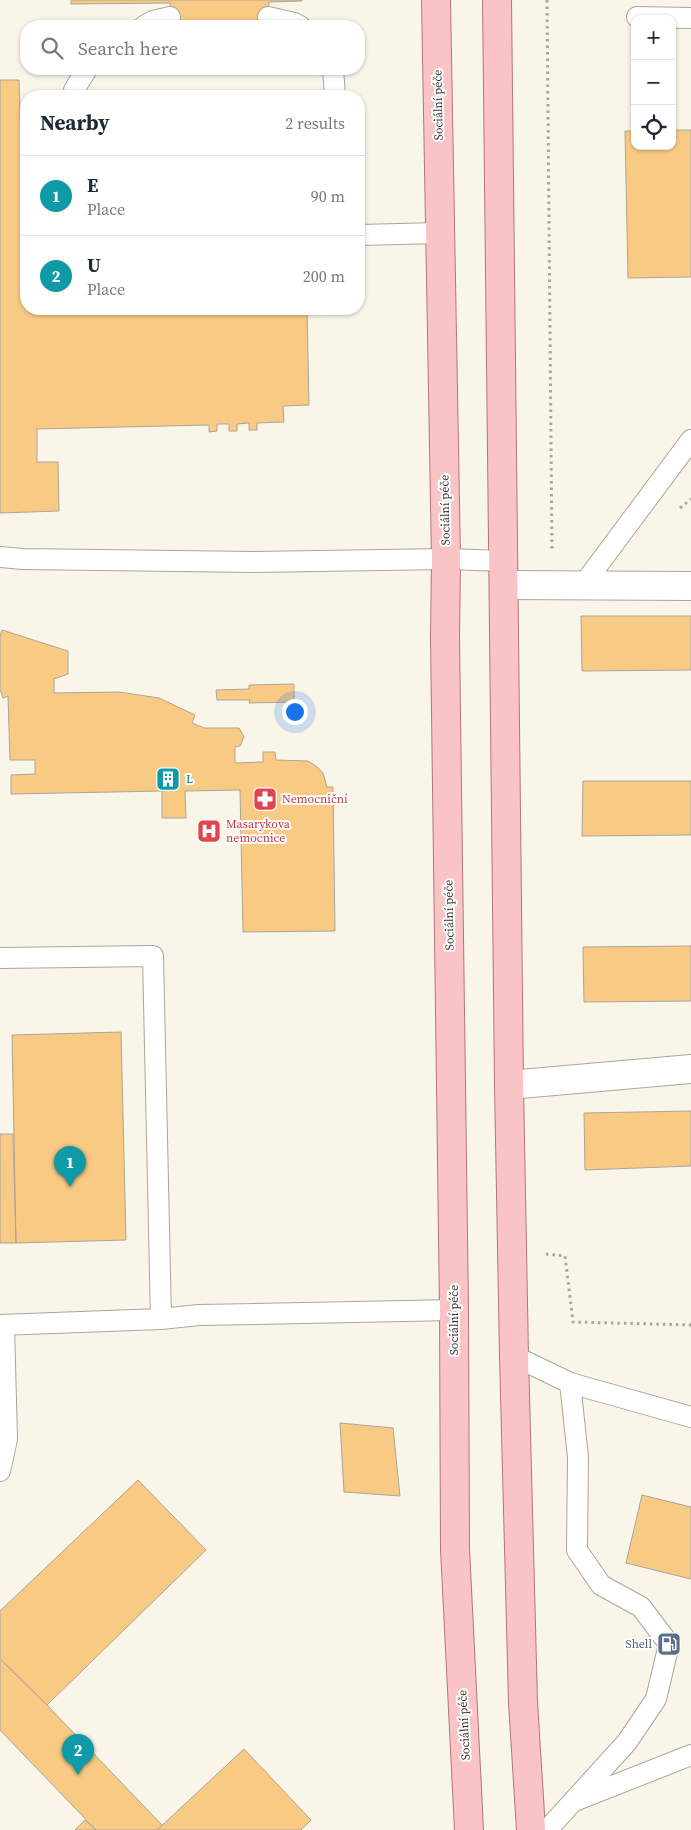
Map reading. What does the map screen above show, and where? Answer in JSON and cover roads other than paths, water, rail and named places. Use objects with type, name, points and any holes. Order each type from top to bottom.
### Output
[{"type":"main road","name":"Sociální péče","points":[[436,0],[446,558],[445,638],[454,1310],[454,1549],[469,1830]]},
{"type":"main road","points":[[497,0],[512,1252],[522,1702],[531,1830]]},
{"type":"street","points":[[504,573],[552,585],[691,586]]},
{"type":"street","points":[[509,1085],[691,1069]]},
{"type":"lane","points":[[157,20],[170,17]]},
{"type":"lane","points":[[268,17],[281,20]]},
{"type":"lane","points":[[676,18],[691,18]]},
{"type":"lane","points":[[74,90],[83,75]]},
{"type":"lane","points":[[333,75],[334,90]]},
{"type":"lane","points":[[365,235],[439,233]]},
{"type":"lane","points":[[583,585],[691,440]]},
{"type":"lane","points":[[0,557],[23,559],[253,562],[446,558],[504,573]]},
{"type":"lane","points":[[0,958],[153,956],[160,1318]]},
{"type":"lane","points":[[0,1471],[7,1439],[1,1327],[200,1315],[454,1310]]},
{"type":"lane","points":[[514,1356],[570,1383],[691,1417]]},
{"type":"lane","points":[[547,1830],[627,1742],[656,1699],[669,1644],[641,1607],[601,1585],[577,1550],[578,1458],[570,1383]]},
{"type":"lane","points":[[575,1800],[691,1755]]},
{"type":"place","name":"L","points":[[168,779]]},
{"type":"place","name":"Nemocniční","points":[[265,799]]},
{"type":"place","name":"Masarykova nemocnice","points":[[209,831]]},
{"type":"place","name":"E","points":[[70,1187]]},
{"type":"place","name":"Shell","points":[[669,1644]]},
{"type":"place","name":"U","points":[[78,1775]]}]
